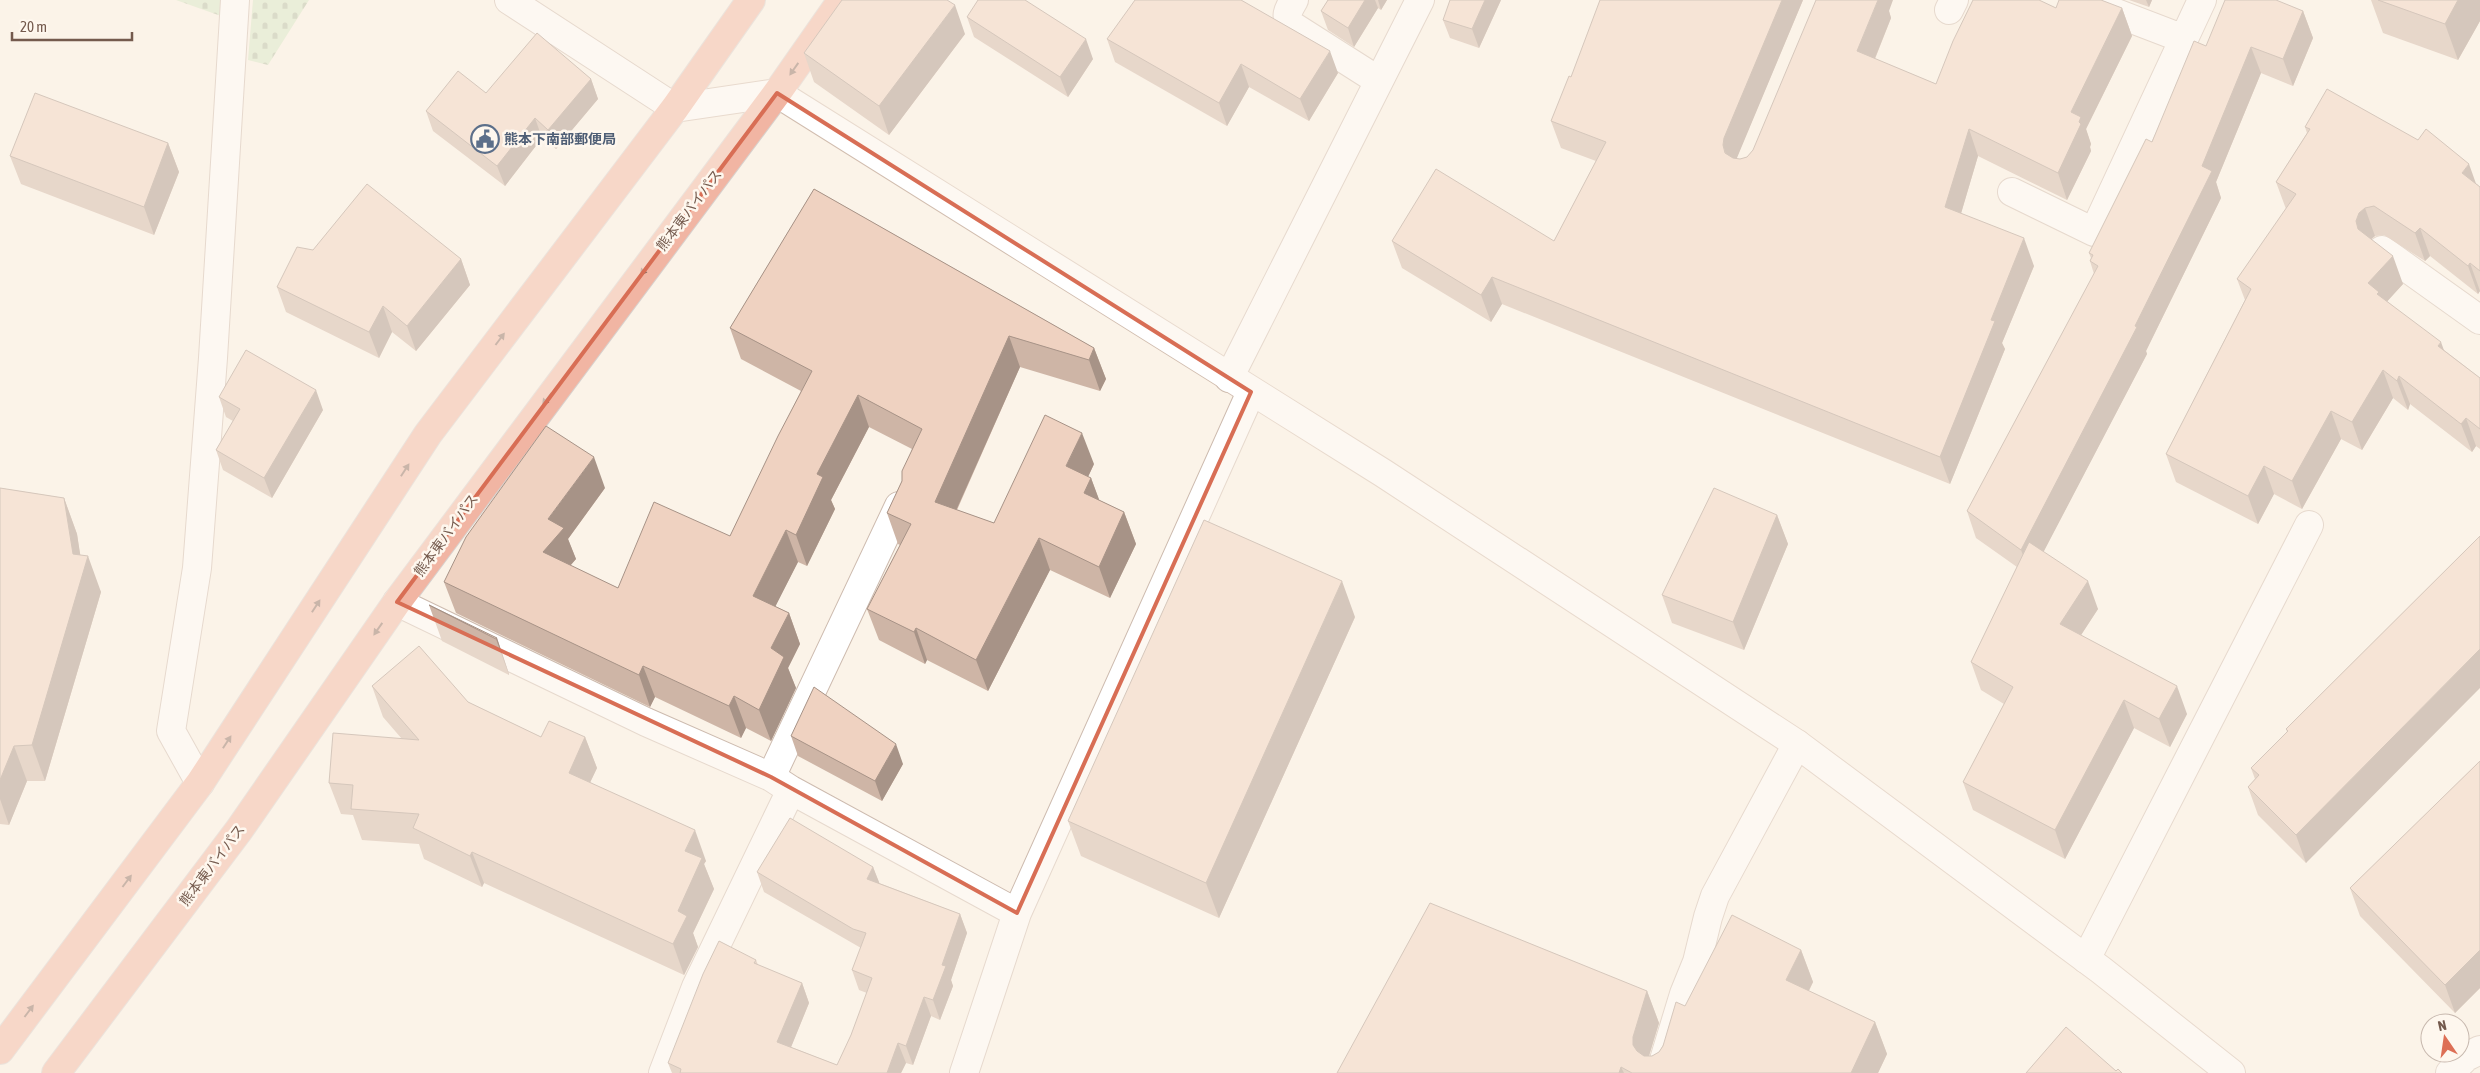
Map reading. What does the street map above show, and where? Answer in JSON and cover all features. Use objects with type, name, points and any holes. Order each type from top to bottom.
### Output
[{"type":"highway","points":[[0,1050],[200,783],[428,434],[675,108],[751,0]]},
{"type":"highway","name":"熊本東バイパス","points":[[56,1073],[239,830],[397,602],[777,93],[842,0]]},
{"type":"street","points":[[200,783],[171,731],[197,568],[213,358],[235,0]]},
{"type":"street","points":[[509,0],[675,108],[777,93],[1383,473],[1797,744],[2086,959],[2231,1073]]},
{"type":"street","points":[[1294,0],[1287,13],[1287,20],[1291,25],[1379,81]]},
{"type":"street","points":[[964,1073],[1017,913],[1240,385],[1379,81],[1420,0]]},
{"type":"street","points":[[2012,192],[2094,232],[2202,0]]},
{"type":"street","points":[[2089,2],[2184,39]]},
{"type":"street","points":[[2382,250],[2480,320]]},
{"type":"street","points":[[663,1073],[696,987],[899,506]]},
{"type":"street","points":[[2086,959],[2309,525]]},
{"type":"street","points":[[397,602],[646,722],[781,783],[1017,913]]},
{"type":"street","points":[[1660,1073],[1684,994],[1697,962],[1715,896],[1797,744]]},
{"type":"street","points":[[2450,1073],[2466,1056],[2480,1050]]},
{"type":"highlighted area","points":[[777,93],[1251,392],[1017,913],[771,777],[397,602]]},
{"type":"green space","points":[[176,0],[221,0],[221,16]]},
{"type":"green space","points":[[253,0],[309,0],[268,65],[248,60]]},
{"type":"building","points":[[842,0],[947,0],[955,5],[879,106],[804,53]]},
{"type":"building","points":[[978,0],[1025,0],[1086,39],[1060,77],[967,17]]},
{"type":"building","points":[[1135,0],[1241,0],[1330,51],[1300,99],[1241,64],[1219,103],[1107,39]]},
{"type":"building","points":[[1328,0],[1365,0],[1348,28],[1321,11]]},
{"type":"building","points":[[1450,0],[1485,0],[1472,29],[1443,20]]},
{"type":"building","points":[[1600,0],[1782,0],[1724,138],[1725,153],[1733,158],[1740,159],[1747,157],[1753,150],[1816,0],[1878,0],[1857,51],[1936,84],[1953,41],[1973,0],[2039,0],[2056,8],[2059,0],[2101,0],[2122,8],[2071,112],[2081,117],[2079,122],[2081,124],[2058,173],[1969,129],[1945,207],[2024,238],[1991,320],[1995,321],[1940,457],[1492,277],[1481,295],[1392,241],[1436,169],[1554,241],[1606,142],[1551,121],[1569,76],[1571,77]]},
{"type":"building","points":[[2225,0],[2276,0],[2303,11],[2283,59],[2251,47],[2202,166],[2212,171],[2135,326],[2137,327],[2021,550],[1967,511],[2098,266],[2090,261],[2093,255],[2089,253],[2146,139],[2152,142],[2194,41],[2206,46]]},
{"type":"building","points":[[2378,0],[2458,0],[2445,24]]},
{"type":"building","points":[[537,33],[591,79],[548,130],[535,118],[497,166],[426,111],[458,71],[486,93]]},
{"type":"building","points":[[2327,89],[2418,140],[2426,129],[2469,164],[2462,173],[2480,187],[2480,271],[2470,263],[2468,266],[2420,228],[2415,233],[2374,206],[2365,208],[2359,213],[2356,221],[2358,229],[2393,256],[2368,283],[2379,292],[2377,294],[2441,342],[2438,346],[2480,378],[2480,429],[2466,418],[2461,424],[2399,376],[2397,381],[2383,370],[2352,422],[2331,411],[2292,481],[2264,466],[2248,496],[2166,454],[2251,289],[2237,279],[2296,194],[2276,182],[2310,129],[2305,127]]},
{"type":"building","points":[[35,93],[168,143],[144,207],[10,156]]},
{"type":"building","points":[[367,184],[461,259],[407,326],[383,306],[369,332],[277,287],[297,247],[313,250]]},
{"type":"building","points":[[814,189],[1094,348],[1089,360],[1009,336],[935,502],[994,523],[1045,415],[1082,433],[1066,466],[1091,478],[1084,493],[1124,512],[1099,567],[1039,538],[976,660],[916,628],[914,632],[867,609],[911,524],[887,513],[902,481],[902,471],[922,429],[858,395],[817,474],[823,477],[796,535],[786,530],[753,596],[789,613],[771,648],[784,657],[759,710],[734,696],[729,706],[643,666],[639,675],[444,582],[466,537],[546,426],[594,457],[548,519],[564,528],[543,552],[618,588],[654,502],[730,536],[778,436],[812,371],[730,328]]},
{"type":"building","points":[[246,350],[316,390],[264,478],[216,450],[240,409],[219,397]]},
{"type":"building","points":[[0,488],[64,498],[73,554],[88,556],[32,745],[14,746],[0,780]]},
{"type":"building","points":[[1714,488],[1777,515],[1733,622],[1662,595]]},
{"type":"building","points":[[1204,520],[1342,581],[1206,883],[1068,821]]},
{"type":"building","points":[[2480,536],[2480,649],[2296,835],[2248,787],[2259,775],[2251,768],[2288,731],[2286,729]]},
{"type":"building","points":[[2029,542],[2088,581],[2060,624],[2177,686],[2159,719],[2124,700],[2055,830],[1963,782],[2013,687],[1971,662]]},
{"type":"building","points":[[429,605],[497,638],[496,639]]},
{"type":"building","points":[[419,646],[468,702],[541,737],[549,721],[585,737],[569,773],[695,830],[685,851],[702,858],[678,911],[687,916],[673,944],[472,852],[470,856],[413,828],[419,814],[351,809],[353,785],[329,783],[333,733],[419,740],[372,686]]},
{"type":"building","points":[[814,687],[896,744],[875,781],[791,736]]},
{"type":"building","points":[[2480,761],[2480,950],[2445,985],[2350,888]]},
{"type":"building","points":[[790,818],[873,867],[867,879],[960,914],[942,965],[946,966],[933,1000],[924,997],[906,1046],[898,1043],[887,1073],[680,1073],[681,1069],[668,1063],[703,974],[719,941],[756,960],[754,963],[802,983],[777,1042],[837,1065],[851,1035],[872,978],[852,970],[866,933],[853,929],[757,872]]},
{"type":"building","points":[[1430,903],[1647,991],[1633,1037],[1633,1045],[1644,1056],[1652,1056],[1659,1052],[1663,1046],[1676,1002],[1685,1006],[1732,915],[1801,950],[1786,980],[1875,1022],[1851,1073],[1632,1073],[1621,1067],[1619,1073],[1337,1073]]},
{"type":"building","points":[[2066,1027],[2116,1071],[2118,1069],[2122,1073],[2026,1073]]},
{"type":"place","name":"熊本下南部郵便局","points":[[485,139]]}]
